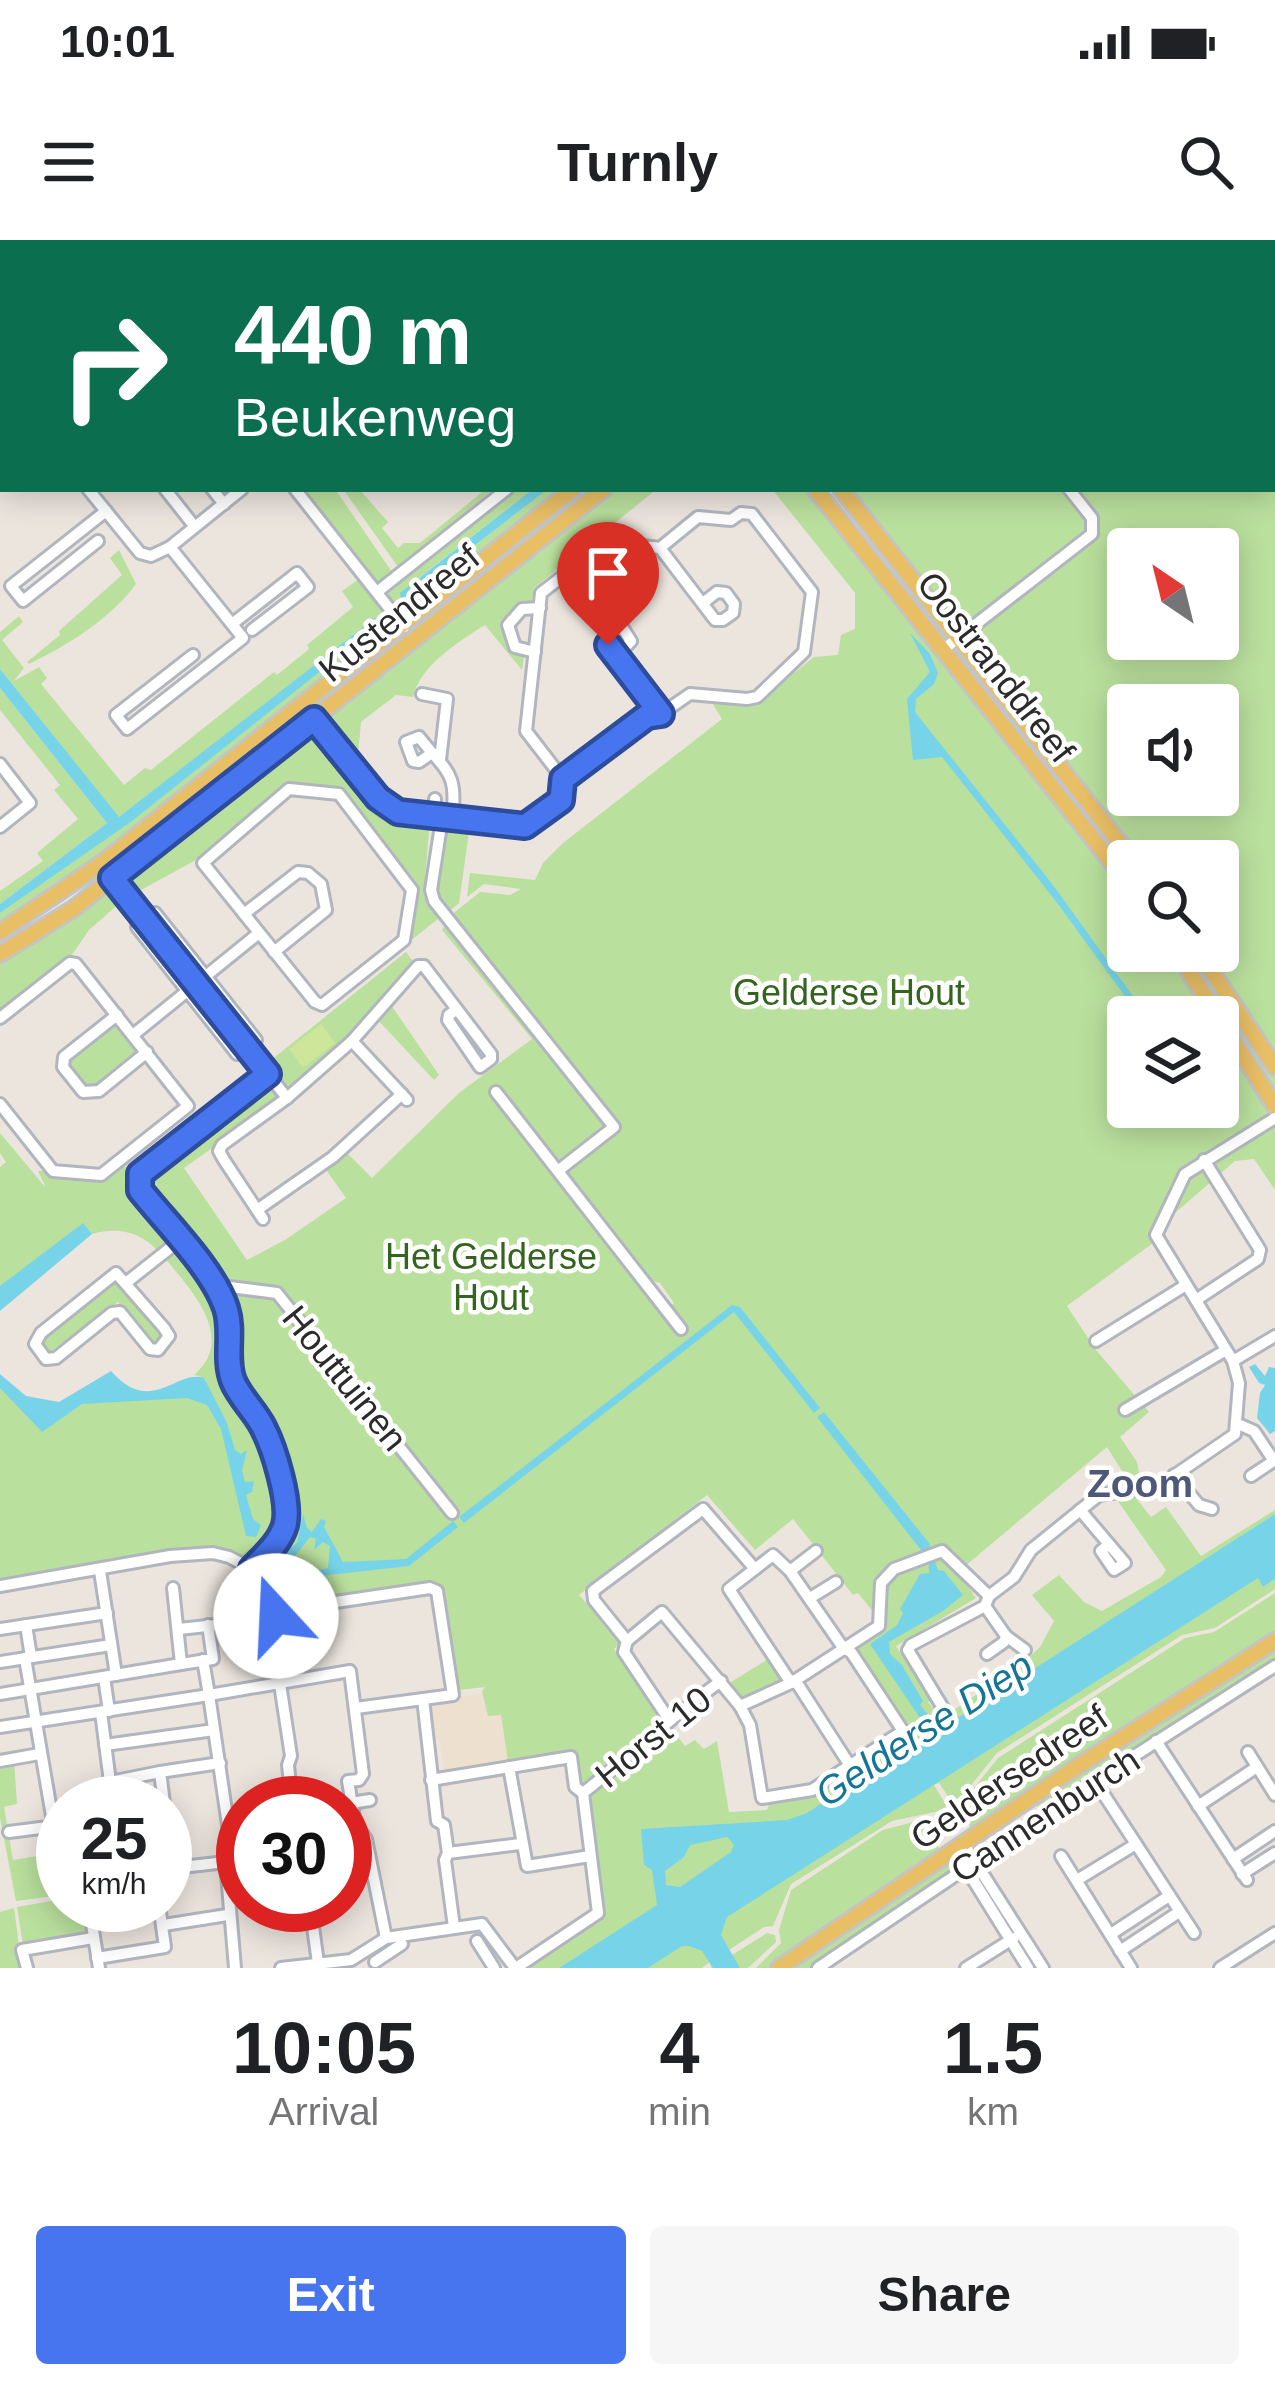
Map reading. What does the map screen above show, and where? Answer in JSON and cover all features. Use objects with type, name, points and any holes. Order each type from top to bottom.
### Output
[{"type":"main road","name":"Kustendreef","points":[[0,932],[102,863],[569,492]]},
{"type":"main road","name":"Kustendreef","points":[[0,954],[112,878],[600,492]]},
{"type":"main road","name":"Oostranddreef","points":[[817,492],[1107,856]]},
{"type":"main road","name":"Oostranddreef","points":[[843,492],[1117,840]]},
{"type":"main road","points":[[1189,972],[1275,1106]]},
{"type":"main road","points":[[1212,972],[1275,1067]]},
{"type":"main road","name":"Geldersedreef","points":[[784,1968],[1275,1644]]},
{"type":"street","points":[[90,492],[140,553],[151,556],[170,547],[238,492]]},
{"type":"street","points":[[167,492],[191,522]]},
{"type":"street","points":[[214,492],[224,504]]},
{"type":"street","points":[[297,492],[413,639]]},
{"type":"street","points":[[377,592],[503,492]]},
{"type":"street","points":[[944,649],[1092,534],[1092,518],[1072,492]]},
{"type":"street","points":[[98,542],[23,601],[11,586],[106,512]]},
{"type":"street","points":[[563,779],[647,716],[661,714],[690,694],[757,697],[805,652],[812,592],[752,514],[741,513],[731,520],[698,517],[660,548]]},
{"type":"street","points":[[67,542],[79,556]]},
{"type":"street","points":[[303,704],[386,805],[398,812],[520,828],[561,800],[563,779],[526,731],[542,593],[607,542],[660,548],[704,604]]},
{"type":"street","points":[[170,547],[243,638],[127,730],[116,716],[193,655]]},
{"type":"street","points":[[232,624],[297,573],[308,586],[252,630]]},
{"type":"street","points":[[262,601],[272,614]]},
{"type":"street","points":[[535,652],[515,646],[508,625],[522,609],[540,608]]},
{"type":"street","points":[[616,657],[661,714]]},
{"type":"street","points":[[169,674],[180,688]]},
{"type":"street","points":[[422,694],[447,699],[436,757],[456,784],[443,819],[431,890],[446,917],[614,1127],[559,1170]]},
{"type":"street","points":[[0,764],[30,803],[0,827]]},
{"type":"street","points":[[289,789],[339,794],[410,885],[404,940],[322,1004],[315,1002],[259,933],[204,858],[289,789]]},
{"type":"street","points":[[435,799],[443,819]]},
{"type":"street","points":[[102,863],[287,1098]]},
{"type":"street","points":[[244,914],[298,872],[308,873],[321,884],[326,910],[274,952]]},
{"type":"street","points":[[133,1034],[259,933]]},
{"type":"street","points":[[0,1018],[70,963],[76,964],[188,1108],[101,1175],[53,1171],[0,1104]]},
{"type":"street","points":[[352,1041],[404,1097],[260,1215],[219,1151],[352,1041],[418,966],[424,966],[491,1054],[480,1066],[448,1020],[457,1010]]},
{"type":"street","points":[[117,1015],[64,1057],[63,1066],[75,1086],[83,1093],[99,1091],[147,1052]]},
{"type":"street","points":[[252,1569],[278,1541],[286,1515],[269,1439],[234,1384],[229,1367],[230,1323],[214,1285],[140,1190],[140,1174],[268,1074]]},
{"type":"street","points":[[496,1092],[681,1329]]},
{"type":"street","points":[[943,1708],[908,1650],[917,1641],[987,1601],[1014,1577],[1031,1550],[1100,1495],[1147,1490],[1226,1444],[1238,1424],[1239,1383],[1229,1355],[1156,1235],[1177,1185],[1204,1160],[1275,1118]]},
{"type":"street","points":[[1196,1300],[1243,1272],[1258,1259],[1260,1250],[1204,1160]]},
{"type":"street","points":[[127,1282],[179,1241]]},
{"type":"street","points":[[116,1273],[127,1282],[164,1328],[169,1336],[166,1344],[150,1349],[120,1312],[112,1313],[56,1358],[39,1354],[35,1344],[40,1333],[116,1273]]},
{"type":"street","name":"Houttuinen","points":[[214,1285],[277,1293],[452,1513]]},
{"type":"street","points":[[1096,1341],[1186,1285]]},
{"type":"street","points":[[1125,1410],[1275,1336]]},
{"type":"street","points":[[1238,1424],[1253,1431],[1275,1461],[1251,1476]]},
{"type":"street","points":[[1174,1475],[1199,1505],[1213,1509]]},
{"type":"street","points":[[628,1641],[594,1600],[593,1591],[703,1508],[755,1569]]},
{"type":"street","points":[[1080,1510],[1109,1544]]},
{"type":"street","name":"Horst 10","points":[[516,1968],[598,1913],[583,1793],[668,1718],[721,1682],[740,1706],[793,1682],[879,1626],[880,1583],[894,1570],[940,1551],[949,1554],[987,1601]]},
{"type":"street","points":[[790,1571],[816,1552]]},
{"type":"street","points":[[0,1586],[100,1571],[107,1564],[195,1553],[229,1557],[252,1569],[266,1587],[275,1611],[289,1776]]},
{"type":"street","points":[[740,1706],[750,1725],[762,1798],[812,1790],[903,1731],[851,1652],[773,1555],[729,1589],[730,1596],[849,1765]]},
{"type":"street","points":[[100,1571],[111,1645],[105,1712],[109,1776]]},
{"type":"street","points":[[810,1598],[836,1582]]},
{"type":"street","points":[[173,1588],[181,1664]]},
{"type":"street","points":[[275,1611],[430,1588],[437,1591],[453,1695],[356,1708]]},
{"type":"street","points":[[987,1601],[1006,1636],[1025,1650]]},
{"type":"street","points":[[668,1718],[624,1652],[628,1641],[662,1612],[721,1682]]},
{"type":"street","points":[[0,1629],[107,1613]]},
{"type":"street","points":[[179,1629],[235,1623]]},
{"type":"street","points":[[26,1625],[30,1689],[46,1776]]},
{"type":"street","points":[[0,1694],[213,1659],[208,1625]]},
{"type":"street","points":[[987,1654],[1006,1636]]},
{"type":"street","points":[[0,1662],[111,1645]]},
{"type":"street","points":[[203,1660],[222,1776]]},
{"type":"street","name":"Cannenburch","points":[[818,1968],[963,1853],[1095,1780],[1275,1666]]},
{"type":"street","points":[[0,1727],[350,1671],[361,1776]]},
{"type":"street","points":[[423,1699],[437,1822],[444,1825],[448,1853],[454,1927]]},
{"type":"street","points":[[105,1745],[214,1730]]},
{"type":"street","points":[[1156,1742],[1245,1877],[1275,1853]]},
{"type":"street","points":[[1248,1752],[1275,1796]]},
{"type":"street","points":[[0,1761],[39,1754]]},
{"type":"street","points":[[431,1780],[571,1756],[575,1787],[583,1793]]},
{"type":"street","points":[[140,1776],[220,1763]]},
{"type":"street","points":[[509,1767],[526,1866],[590,1856]]},
{"type":"street","points":[[1198,1806],[1257,1767]]},
{"type":"street","points":[[160,1772],[160,1776]]},
{"type":"street","points":[[1095,1780],[1194,1933]]},
{"type":"street","points":[[9,1832],[36,1829]]},
{"type":"street","points":[[1233,1859],[1275,1832]]},
{"type":"street","points":[[448,1853],[520,1844]]},
{"type":"street","points":[[1077,1880],[1136,1844]]},
{"type":"street","points":[[963,1853],[1015,1937],[1028,1968]]},
{"type":"street","points":[[1061,1856],[1131,1968]]},
{"type":"street","points":[[372,1869],[386,1938],[374,1960]]},
{"type":"street","points":[[1111,1934],[1169,1896]]},
{"type":"street","points":[[1120,1951],[1179,1912]]},
{"type":"street","points":[[386,1938],[482,1924],[516,1968]]},
{"type":"street","points":[[92,1932],[98,1963],[165,1946],[164,1932]]},
{"type":"street","points":[[230,1932],[235,1968]]},
{"type":"street","points":[[314,1932],[318,1963]]},
{"type":"street","points":[[1220,1968],[1275,1933]]},
{"type":"street","points":[[966,1968],[1015,1937]]},
{"type":"street","points":[[1015,1937],[1043,1968]]},
{"type":"street","points":[[27,1968],[22,1950],[93,1938]]},
{"type":"street","points":[[477,1940],[494,1968]]},
{"type":"street","points":[[281,1968],[374,1960],[402,1944]]},
{"type":"shaded area","points":[[483,1693],[488,1715],[501,1714],[508,1762],[444,1771],[429,1701]]},
{"type":"green space","points":[[302,492],[337,492],[392,572],[374,581]]},
{"type":"green space","points":[[345,492],[362,492],[388,522],[382,528],[398,548],[420,543],[482,492],[489,492],[398,567]]},
{"type":"green space","points":[[508,492],[529,492],[412,583],[417,590],[544,492],[561,492],[413,608],[396,610],[389,589]]},
{"type":"green space","points":[[576,492],[592,492],[419,625],[417,619]]},
{"type":"green space","points":[[605,492],[653,492],[534,588],[531,606],[506,616],[502,626],[524,657],[522,670],[485,625],[432,665],[413,697],[396,695],[361,722],[358,754],[396,800],[423,802],[416,808],[388,801],[325,725],[326,716]]},
{"type":"green space","points":[[774,492],[809,492],[899,605],[926,589],[849,492],[1275,492],[1275,1190],[1254,1159],[1235,1161],[1152,1233],[1153,1243],[1067,1306],[1096,1350],[1149,1412],[1120,1437],[1139,1473],[1127,1479],[1107,1447],[958,1572],[976,1598],[896,1646],[932,1699],[928,1702],[933,1708],[941,1703],[954,1710],[1040,1647],[1054,1621],[1032,1595],[1059,1575],[1084,1602],[1102,1611],[1161,1577],[1166,1570],[1113,1494],[1132,1493],[1151,1517],[1166,1507],[1201,1556],[1275,1510],[1275,1514],[1024,1676],[1259,1577],[1263,1587],[1275,1579],[1275,1589],[1215,1628],[1182,1635],[997,1753],[960,1799],[950,1799],[939,1783],[934,1785],[946,1805],[944,1810],[892,1821],[791,1884],[773,1926],[729,1950],[732,1955],[767,1933],[775,1935],[776,1942],[748,1968],[711,1968],[710,1962],[702,1968],[522,1968],[600,1908],[574,1754],[508,1762],[501,1715],[488,1716],[485,1687],[451,1691],[434,1581],[276,1606],[252,1562],[218,1548],[105,1562],[0,1583],[0,1386],[26,1407],[144,1397],[202,1377],[194,1375],[211,1345],[205,1313],[164,1257],[164,1247],[158,1251],[128,1232],[92,1234],[88,1229],[0,1301],[0,1167],[6,1162],[0,1153],[0,1133],[46,1188],[38,1171],[160,1165],[269,1084],[279,1101],[184,1168],[247,1260],[285,1240],[346,1198],[324,1167],[345,1151],[372,1178],[459,1093],[532,1039],[442,930],[450,916],[480,892],[510,895],[521,889],[484,884],[467,897],[470,873],[535,880],[543,863],[563,843],[722,719],[711,701],[756,703],[814,657],[838,655],[841,635],[855,629],[855,593]],"holes":[[[502,1087],[539,1143],[568,1169],[567,1175],[648,1280],[660,1283],[674,1303],[663,1311],[491,1096]],[[707,1495],[755,1550],[793,1519],[853,1595],[858,1593],[883,1624],[855,1647],[855,1653],[914,1742],[908,1746],[902,1735],[806,1799],[769,1804],[767,1810],[729,1812],[717,1741],[704,1749],[695,1740],[685,1746],[668,1724],[664,1726],[614,1649],[621,1642],[579,1595]]]},
{"type":"green space","points":[[119,550],[136,584],[87,630],[29,664],[122,575],[110,558]]},
{"type":"green space","points":[[359,579],[388,615],[385,625],[149,820],[0,927],[0,913],[124,825],[0,669],[0,632],[19,616],[23,622],[2,640],[24,668],[14,681],[39,667],[47,678],[41,684],[124,785],[145,768],[151,770],[309,649],[307,645],[353,607],[342,591]]},
{"type":"green space","points":[[0,688],[107,823],[0,904],[0,891],[43,861],[37,853],[78,819],[54,790],[60,785],[0,710]]},
{"type":"green space","points":[[298,715],[302,721],[116,867],[112,860]]},
{"type":"green space","points":[[311,731],[317,732],[386,812],[430,820],[424,891],[443,915],[400,949],[411,894],[338,796],[283,791],[196,860],[130,896],[126,888],[131,870]]},
{"type":"green space","points":[[440,822],[470,825],[459,903],[447,913],[436,898]]},
{"type":"green space","points":[[108,895],[122,901],[89,930],[71,956],[0,1014],[0,959]]},
{"type":"green space","points":[[406,952],[415,964],[345,1042],[292,1091],[285,1090],[265,1065]]},
{"type":"green space","points":[[389,1002],[439,1075],[434,1080],[375,1017]]},
{"type":"green space","points":[[115,1022],[140,1054],[86,1089],[67,1068],[67,1059]]},
{"type":"green space","points":[[321,1024],[335,1043],[303,1068],[289,1049]]},
{"type":"green space","points":[[114,1279],[121,1280],[162,1335],[158,1343],[151,1343],[118,1302],[47,1354],[40,1347],[41,1338]]},
{"type":"green space","points":[[1275,1593],[1275,1639],[973,1835],[961,1804],[998,1758],[1185,1638],[1214,1632]]},
{"type":"green space","points":[[1275,1650],[1275,1663],[1041,1812],[1035,1803]]},
{"type":"green space","points":[[768,1659],[785,1684],[740,1703],[728,1684]]},
{"type":"green space","points":[[14,1759],[17,1804],[4,1807],[13,1860],[36,1856],[36,1898],[16,1901],[0,1818],[0,1761]]},
{"type":"green space","points":[[917,1821],[944,1854],[776,1968],[756,1968],[781,1943],[779,1930],[791,1890],[883,1830]]},
{"type":"green space","points":[[954,1856],[961,1866],[813,1968],[793,1968]]},
{"type":"green space","points":[[36,1904],[36,1932],[88,1932],[89,1936],[23,1945],[17,1907]]},
{"type":"green space","points":[[14,1908],[22,1968],[0,1968],[0,1912]]},
{"type":"water","points":[[529,492],[544,492],[401,602],[400,593]]},
{"type":"water","points":[[380,618],[371,631],[132,821],[0,913],[0,904],[107,823],[0,688],[0,669],[119,817]]},
{"type":"water","points":[[910,633],[930,654],[938,673],[934,684],[916,699],[915,712],[1053,885],[1107,960],[1107,972],[942,757],[913,760],[907,699],[930,672]]},
{"type":"water","points":[[1107,972],[1116,972],[1133,996],[1125,996]]},
{"type":"water","points":[[83,1223],[92,1234],[0,1311],[0,1286]]},
{"type":"water","points":[[732,1305],[740,1307],[820,1408],[814,1413],[734,1312],[464,1523],[459,1517]]},
{"type":"water","points":[[1255,1364],[1265,1376],[1269,1367],[1275,1368],[1275,1431],[1270,1434],[1257,1418],[1265,1385],[1249,1367]]},
{"type":"water","points":[[111,1371],[126,1384],[151,1391],[204,1378],[235,1450],[241,1454],[247,1450],[242,1471],[245,1482],[254,1481],[252,1492],[246,1495],[253,1519],[261,1525],[256,1537],[246,1536],[221,1429],[207,1405],[187,1398],[82,1404],[42,1432],[0,1388],[0,1374],[26,1396],[59,1402]]},
{"type":"water","points":[[824,1412],[929,1543],[938,1570],[963,1595],[889,1642],[890,1654],[902,1665],[923,1701],[920,1705],[936,1725],[956,1719],[1275,1514],[1275,1579],[1263,1587],[1258,1578],[727,1917],[721,1935],[740,1968],[713,1968],[702,1951],[682,1946],[648,1968],[559,1968],[657,1905],[652,1870],[644,1865],[641,1829],[787,1820],[807,1813],[926,1735],[922,1721],[870,1644],[897,1625],[903,1613],[900,1609],[920,1574],[929,1573],[928,1559],[817,1417]],"holes":[[[727,1837],[734,1844],[731,1852],[680,1887],[666,1885],[665,1871],[684,1857],[690,1845]]]},
{"type":"water","points":[[303,1514],[312,1532],[321,1519],[326,1521],[324,1527],[343,1562],[406,1559],[453,1521],[458,1527],[409,1566],[285,1580],[269,1567],[297,1543]],"holes":[[[310,1537],[316,1539],[314,1550],[323,1542],[330,1546],[328,1568],[314,1571],[306,1563],[300,1567],[290,1562]]]},
{"type":"district","name":"Zoom","points":[[1140,1483]]},
{"type":"route","points":[[276,1616],[266,1587],[252,1569],[278,1541],[284,1527],[284,1498],[274,1452],[234,1384],[229,1367],[230,1323],[220,1295],[138,1182],[140,1174],[268,1074],[112,878],[314,719],[378,798],[398,812],[525,826],[561,800],[563,779],[647,716],[661,714],[608,645]]},
{"type":"park label","name":"Gelderse Hout","points":[[849,992]]},
{"type":"park label","name":"Het Gelderse Hout","points":[[491,1276]]},
{"type":"water label","name":"Gelderse Diep","points":[[924,1729]]}]
